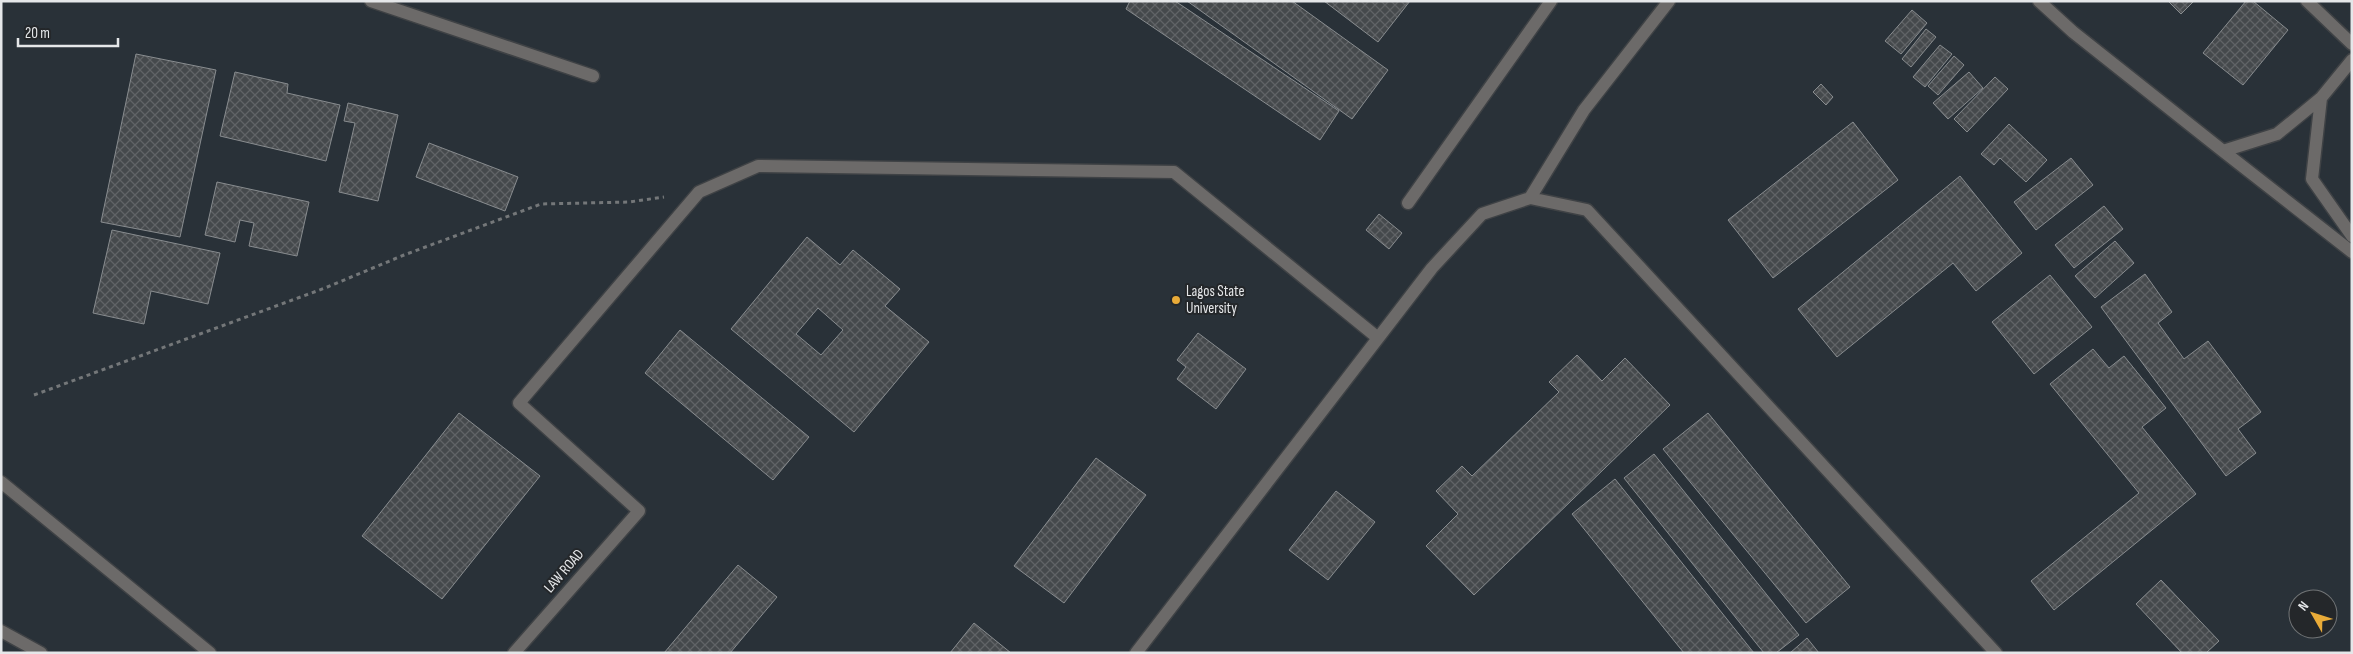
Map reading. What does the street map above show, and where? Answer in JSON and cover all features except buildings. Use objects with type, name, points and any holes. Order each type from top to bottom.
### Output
[{"type":"lane","points":[[371,1],[592,76]]},
{"type":"lane","points":[[1408,204],[1551,1]]},
{"type":"lane","points":[[1530,198],[1584,110],[1669,1]]},
{"type":"lane","points":[[2039,1],[2073,32],[2352,252]]},
{"type":"lane","points":[[2307,1],[2352,44]]},
{"type":"lane","points":[[2224,151],[2277,134],[2321,98],[2352,60]]},
{"type":"lane","points":[[2321,98],[2312,179],[2352,236]]},
{"type":"lane","points":[[699,192],[758,166],[1174,172],[1378,338]]},
{"type":"lane","name":"LAW ROAD","points":[[514,653],[639,511],[519,402],[699,192]]},
{"type":"lane","points":[[1136,653],[1432,268],[1482,214],[1530,198],[1587,210],[1996,653]]},
{"type":"lane","points":[[1,482],[210,653]]},
{"type":"lane","points":[[1,631],[41,653]]},
{"type":"path","points":[[34,395],[325,288],[404,255],[541,204],[629,202],[699,192]]},
{"type":"shaded area","name":"Lagos State University","points":[[1,1],[2352,1],[2352,653],[1,653]]},
{"type":"place","name":"Lagos State University","points":[[1176,300]]}]
